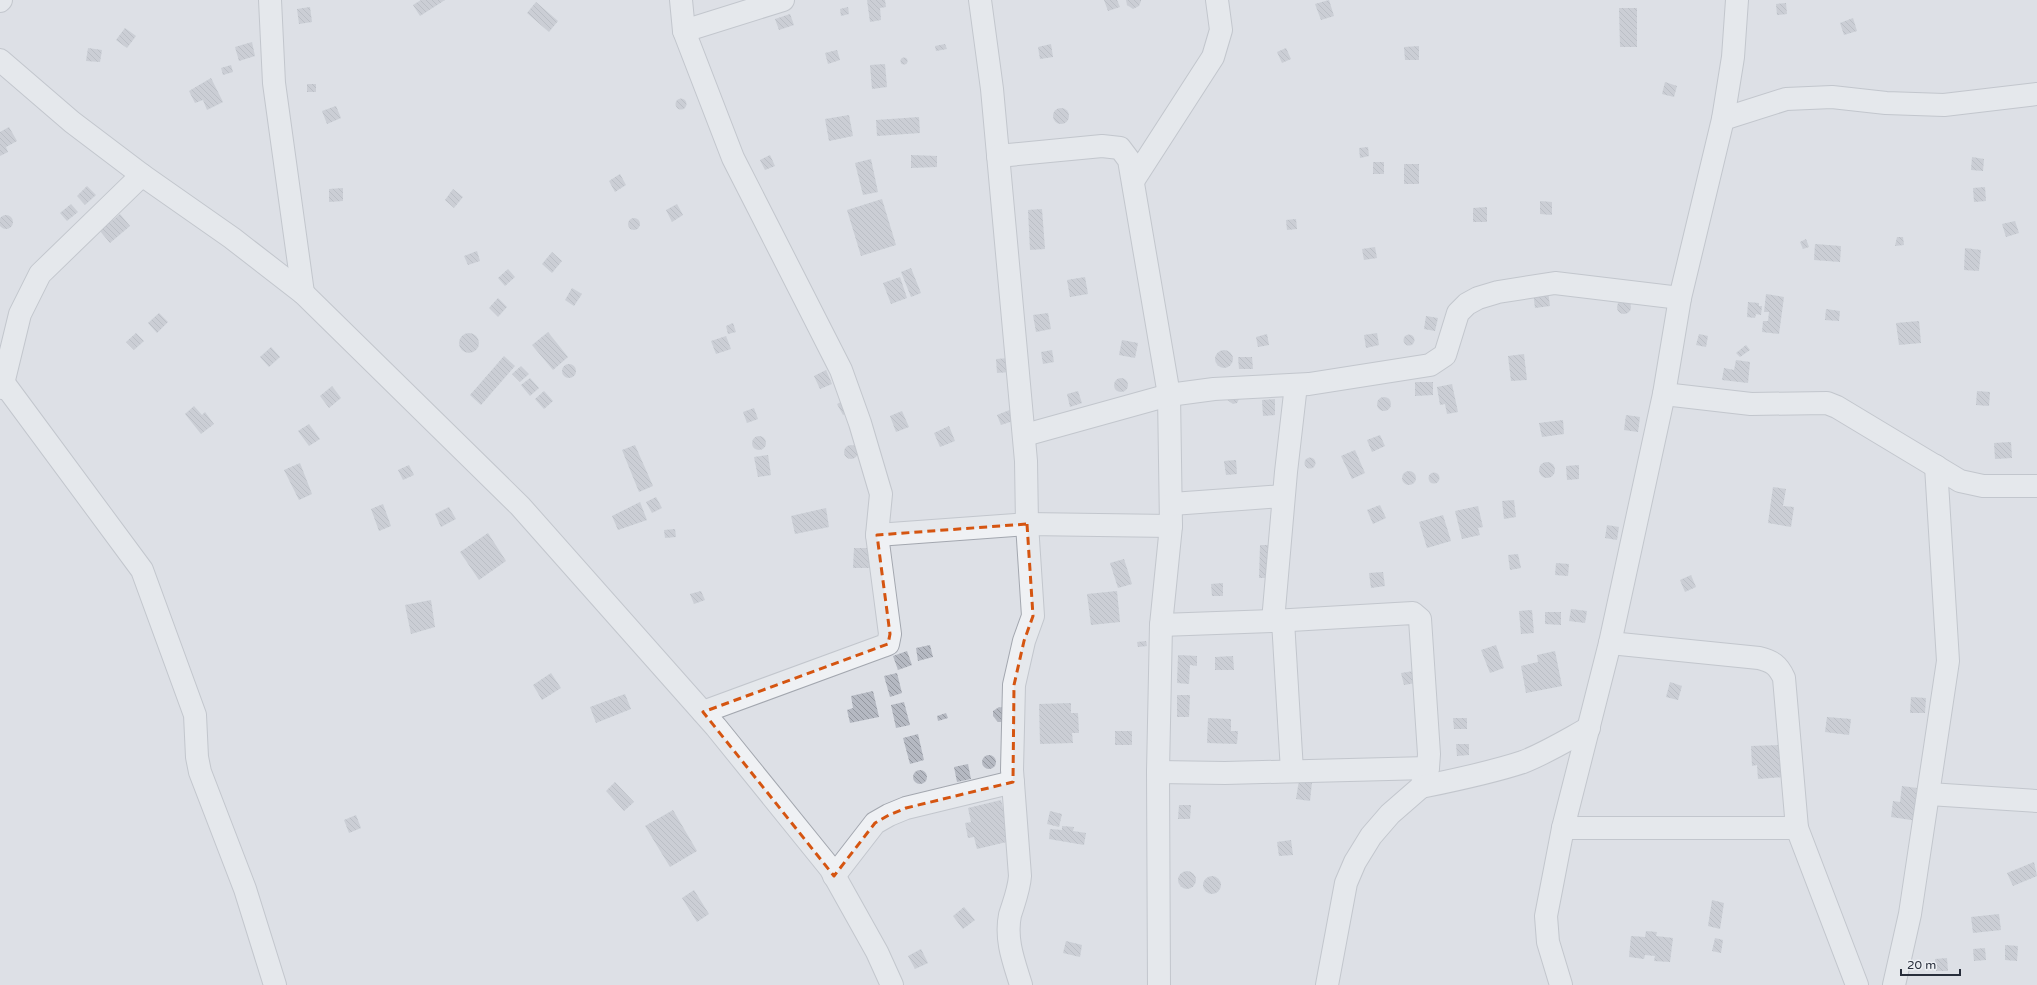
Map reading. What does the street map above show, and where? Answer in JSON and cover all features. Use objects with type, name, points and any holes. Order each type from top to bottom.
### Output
[{"type":"street","points":[[270,0],[274,83],[303,293]]},
{"type":"street","points":[[681,0],[684,31],[733,158],[841,370],[880,488],[881,494],[877,535],[890,634],[888,644],[703,712]]},
{"type":"street","points":[[684,31],[783,0]]},
{"type":"street","points":[[980,0],[998,156],[1025,435],[1027,524],[1033,616],[1024,641],[1014,685],[1013,782],[1020,876],[1010,916],[1008,936],[1021,985]]},
{"type":"street","points":[[1133,182],[1213,57],[1221,30],[1217,0]]},
{"type":"street","points":[[1561,985],[1548,942],[1546,916],[1563,828],[1610,643],[1664,394],[1680,298],[1723,119],[1733,57],[1737,0]]},
{"type":"street","points":[[0,60],[72,122],[142,175],[232,238],[303,293],[520,506],[703,712],[834,876],[877,952],[892,985]]},
{"type":"street","points":[[1723,119],[1786,99],[1832,97],[1886,103],[1944,105],[2037,94]]},
{"type":"street","points":[[998,156],[1102,146],[1120,148],[1129,160],[1169,395],[1172,504],[1161,625],[1158,772],[1159,985]]},
{"type":"street","points":[[142,175],[40,274],[20,314],[1,385],[142,570],[195,715],[197,757],[200,772],[245,889],[275,985]]},
{"type":"street","points":[[1025,435],[1169,395],[1214,390],[1296,385],[1430,365],[1445,355],[1458,313],[1467,304],[1478,298],[1498,292],[1555,283],[1680,298]]},
{"type":"street","points":[[1292,771],[1278,621],[1283,496],[1296,385]]},
{"type":"street","points":[[1664,394],[1751,404],[1827,403],[1837,407],[1960,481],[1971,485],[2037,486]]},
{"type":"street","points":[[1894,985],[1910,914],[1948,661],[1936,466]]},
{"type":"street","points":[[1172,504],[1283,496]]},
{"type":"street","points":[[877,535],[1027,524],[1171,526]]},
{"type":"street","points":[[1161,625],[1278,621],[1412,613],[1418,616],[1421,623],[1429,754],[1424,778],[1371,836],[1355,862],[1346,883],[1327,985]]},
{"type":"street","points":[[1610,643],[1758,658],[1775,664],[1780,669],[1784,678],[1797,828],[1857,985]]},
{"type":"street","points":[[1158,772],[1292,771],[1424,778],[1495,770],[1524,761],[1589,728]]},
{"type":"street","points":[[834,876],[876,823],[889,815],[906,808],[1013,782]]},
{"type":"street","points":[[1929,794],[2037,801]]},
{"type":"street","points":[[1563,828],[1797,828]]},
{"type":"highlighted area","points":[[1027,524],[1033,616],[1024,641],[1014,685],[1013,782],[906,808],[889,815],[875,823],[834,876],[703,712],[888,644],[890,634],[877,535]]},
{"type":"building","points":[[421,0],[445,0],[420,16],[413,5]]},
{"type":"building","points":[[867,0],[885,0],[886,7],[880,8],[881,20],[870,22]]},
{"type":"building","points":[[1104,0],[1117,0],[1120,7],[1108,11]]},
{"type":"building","points":[[1126,0],[1141,1],[1139,6],[1133,9],[1127,5]]},
{"type":"building","points":[[1329,0],[1334,16],[1321,20],[1315,4]]},
{"type":"building","points":[[536,2],[558,21],[549,32],[527,13]]},
{"type":"building","points":[[1786,3],[1787,14],[1777,15],[1776,4]]},
{"type":"building","points":[[310,7],[312,22],[299,24],[297,9]]},
{"type":"building","points":[[848,7],[849,14],[841,16],[840,9]]},
{"type":"building","points":[[1619,8],[1637,8],[1637,47],[1620,47]]},
{"type":"building","points":[[790,14],[794,25],[779,30],[775,19]]},
{"type":"building","points":[[1853,18],[1857,31],[1844,35],[1840,23]]},
{"type":"building","points":[[125,28],[136,36],[127,48],[116,40]]},
{"type":"building","points":[[252,42],[255,56],[239,61],[235,47]]},
{"type":"building","points":[[945,44],[947,49],[936,51],[935,46]]},
{"type":"building","points":[[1051,44],[1053,57],[1040,59],[1038,47]]},
{"type":"building","points":[[1419,46],[1419,60],[1405,60],[1404,47]]},
{"type":"building","points":[[88,48],[102,50],[100,62],[86,61]]},
{"type":"building","points":[[1286,48],[1291,59],[1282,63],[1277,52]]},
{"type":"building","points":[[837,50],[840,60],[828,64],[825,53]]},
{"type":"building","points":[[904,57],[907,58],[907,64],[904,65],[901,64],[900,61],[901,58]]},
{"type":"building","points":[[885,64],[887,87],[872,89],[870,65]]},
{"type":"building","points":[[231,65],[233,72],[223,75],[221,68]]},
{"type":"building","points":[[211,78],[223,102],[207,110],[203,100],[195,103],[189,91]]},
{"type":"building","points":[[1665,82],[1677,86],[1674,97],[1662,94]]},
{"type":"building","points":[[307,84],[316,84],[316,92],[307,92]]},
{"type":"building","points":[[681,98],[685,100],[687,104],[685,108],[681,110],[677,108],[675,104],[677,100]]},
{"type":"building","points":[[336,106],[341,118],[327,124],[322,111]]},
{"type":"building","points":[[1058,108],[1064,108],[1069,113],[1067,122],[1064,124],[1058,124],[1053,119],[1053,113]]},
{"type":"building","points":[[849,115],[853,136],[829,141],[825,119]]},
{"type":"building","points":[[919,117],[920,133],[877,136],[876,120]]},
{"type":"building","points":[[9,127],[17,141],[6,147],[8,152],[0,156],[0,132]]},
{"type":"building","points":[[1368,147],[1369,156],[1360,158],[1359,148]]},
{"type":"building","points":[[770,155],[775,166],[765,170],[760,160]]},
{"type":"building","points":[[911,155],[937,156],[937,167],[911,168]]},
{"type":"building","points":[[1972,157],[1984,159],[1983,171],[1971,170]]},
{"type":"building","points":[[871,159],[878,192],[863,195],[855,163]]},
{"type":"building","points":[[1373,162],[1384,162],[1384,174],[1373,174]]},
{"type":"building","points":[[1404,164],[1419,164],[1419,184],[1404,184]]},
{"type":"building","points":[[620,174],[626,185],[615,192],[609,181]]},
{"type":"building","points":[[87,186],[96,195],[85,205],[77,196]]},
{"type":"building","points":[[1985,187],[1986,201],[1974,202],[1973,188]]},
{"type":"building","points":[[343,188],[343,201],[329,202],[329,189]]},
{"type":"building","points":[[453,189],[463,197],[454,208],[445,200]]},
{"type":"building","points":[[882,199],[896,245],[861,256],[847,210]]},
{"type":"building","points":[[1540,201],[1552,202],[1552,215],[1540,214]]},
{"type":"building","points":[[71,204],[78,212],[67,221],[60,213]]},
{"type":"building","points":[[677,204],[683,215],[672,222],[666,210]]},
{"type":"building","points":[[1487,207],[1487,222],[1473,222],[1473,208]]},
{"type":"building","points":[[1042,209],[1045,249],[1030,250],[1028,210]]},
{"type":"building","points":[[120,214],[130,226],[110,243],[100,231]]},
{"type":"building","points":[[3,215],[9,215],[13,219],[13,225],[9,229],[3,229],[-1,225],[-1,219]]},
{"type":"building","points":[[634,218],[638,220],[640,224],[638,228],[634,230],[630,228],[628,224],[630,220]]},
{"type":"building","points":[[1296,219],[1297,229],[1287,230],[1286,220]]},
{"type":"building","points":[[2015,221],[2019,233],[2006,237],[2002,224]]},
{"type":"building","points":[[1897,237],[1903,237],[1904,245],[1895,246]]},
{"type":"building","points":[[1806,239],[1809,247],[1803,249],[1800,242]]},
{"type":"building","points":[[1815,244],[1841,246],[1840,262],[1814,260]]},
{"type":"building","points":[[1375,247],[1377,258],[1364,260],[1362,249]]},
{"type":"building","points":[[1965,248],[1981,250],[1979,271],[1964,270]]},
{"type":"building","points":[[477,251],[480,261],[468,265],[464,256]]},
{"type":"building","points":[[552,252],[562,261],[552,273],[542,264]]},
{"type":"building","points":[[911,268],[921,293],[911,297],[901,272]]},
{"type":"building","points":[[508,269],[515,277],[505,286],[498,278]]},
{"type":"building","points":[[900,277],[907,298],[891,304],[883,283]]},
{"type":"building","points":[[1085,277],[1088,294],[1070,297],[1067,280]]},
{"type":"building","points":[[572,288],[582,294],[574,306],[565,300]]},
{"type":"building","points":[[1548,291],[1550,306],[1535,308],[1533,292]]},
{"type":"building","points":[[1766,294],[1784,297],[1779,334],[1762,332],[1763,321],[1768,321],[1769,312],[1764,312]]},
{"type":"building","points":[[498,298],[507,307],[498,317],[489,308]]},
{"type":"building","points":[[1621,300],[1627,300],[1631,304],[1631,310],[1627,314],[1621,314],[1617,310],[1617,304]]},
{"type":"building","points":[[1748,302],[1759,303],[1759,306],[1762,306],[1761,315],[1756,314],[1755,318],[1747,317]]},
{"type":"building","points":[[1826,309],[1840,311],[1839,321],[1825,320]]},
{"type":"building","points":[[159,313],[168,322],[157,333],[148,323]]},
{"type":"building","points":[[1048,313],[1051,329],[1036,332],[1033,315]]},
{"type":"building","points":[[1426,316],[1438,318],[1435,331],[1424,329]]},
{"type":"building","points":[[1919,321],[1921,343],[1899,345],[1896,323]]},
{"type":"building","points":[[733,323],[736,332],[728,334],[726,326]]},
{"type":"building","points":[[548,332],[568,357],[553,370],[532,345]]},
{"type":"building","points":[[136,333],[144,341],[134,350],[126,342]]},
{"type":"building","points":[[469,333],[476,336],[479,343],[476,350],[469,353],[462,350],[459,343],[462,336]]},
{"type":"building","points":[[1377,333],[1379,345],[1366,348],[1364,335]]},
{"type":"building","points":[[1267,334],[1269,345],[1258,347],[1256,337]]},
{"type":"building","points":[[1699,334],[1708,336],[1706,347],[1696,345]]},
{"type":"building","points":[[1407,335],[1411,335],[1413,336],[1413,344],[1407,345],[1404,342],[1404,338]]},
{"type":"building","points":[[726,336],[731,349],[716,354],[711,341]]},
{"type":"building","points":[[1122,340],[1138,343],[1135,358],[1119,355]]},
{"type":"building","points":[[1746,345],[1750,350],[1740,357],[1736,353]]},
{"type":"building","points":[[271,347],[280,357],[269,367],[260,357]]},
{"type":"building","points":[[1052,350],[1054,362],[1043,364],[1041,352]]},
{"type":"building","points":[[1220,350],[1228,350],[1233,355],[1231,366],[1228,368],[1220,368],[1215,363],[1215,355]]},
{"type":"building","points":[[1524,354],[1527,380],[1511,381],[1508,356]]},
{"type":"building","points":[[504,356],[515,366],[481,405],[470,395]]},
{"type":"building","points":[[1238,357],[1252,357],[1253,369],[1239,369]]},
{"type":"building","points":[[1009,358],[1010,372],[997,373],[996,359]]},
{"type":"building","points":[[1736,360],[1750,362],[1748,383],[1722,380],[1724,368],[1734,370]]},
{"type":"building","points":[[566,364],[572,364],[576,368],[576,374],[572,378],[566,378],[562,374],[562,368]]},
{"type":"building","points":[[521,366],[529,374],[520,382],[512,374]]},
{"type":"building","points":[[826,370],[832,384],[820,389],[814,376]]},
{"type":"building","points":[[530,378],[539,388],[530,396],[521,385]]},
{"type":"building","points":[[1121,378],[1126,380],[1128,385],[1126,390],[1121,392],[1116,390],[1114,385],[1116,380]]},
{"type":"building","points":[[1415,382],[1433,382],[1433,395],[1415,396]]},
{"type":"building","points":[[1452,384],[1458,412],[1447,414],[1445,404],[1440,405],[1437,387]]},
{"type":"building","points":[[332,386],[341,398],[329,408],[320,396]]},
{"type":"building","points":[[544,391],[553,401],[544,409],[535,399]]},
{"type":"building","points":[[1078,391],[1082,403],[1070,407],[1067,394]]},
{"type":"building","points":[[1977,391],[1990,392],[1989,406],[1976,405]]},
{"type":"building","points":[[1381,397],[1387,397],[1391,401],[1391,407],[1387,411],[1381,411],[1377,407],[1377,401]]},
{"type":"building","points":[[847,399],[853,410],[843,415],[837,404]]},
{"type":"building","points":[[1226,399],[1239,399],[1237,403],[1233,404]]},
{"type":"building","points":[[1275,399],[1275,415],[1263,416],[1262,400]]},
{"type":"building","points":[[194,406],[202,415],[205,412],[214,424],[201,434],[185,414]]},
{"type":"building","points":[[754,408],[758,419],[747,423],[743,412]]},
{"type":"building","points":[[1012,409],[1016,420],[1001,425],[997,415]]},
{"type":"building","points":[[902,411],[909,427],[896,432],[890,416]]},
{"type":"building","points":[[1626,415],[1640,417],[1638,432],[1624,430]]},
{"type":"building","points":[[1563,420],[1564,434],[1542,437],[1539,423]]},
{"type":"building","points":[[309,424],[320,439],[309,446],[298,431]]},
{"type":"building","points":[[949,426],[955,441],[940,447],[934,433]]},
{"type":"building","points":[[1380,435],[1385,446],[1372,452],[1367,440]]},
{"type":"building","points":[[756,436],[762,436],[766,440],[766,446],[762,450],[756,450],[752,446],[752,440]]},
{"type":"building","points":[[2011,442],[2012,458],[1995,459],[1994,443]]},
{"type":"building","points":[[635,445],[653,486],[639,492],[622,450]]},
{"type":"building","points":[[851,445],[856,447],[858,452],[856,457],[851,459],[846,457],[844,452],[846,447]]},
{"type":"building","points":[[1355,450],[1365,473],[1352,479],[1341,456]]},
{"type":"building","points":[[768,455],[771,475],[758,477],[754,457]]},
{"type":"building","points":[[1310,457],[1314,459],[1316,463],[1314,467],[1310,469],[1306,467],[1304,463],[1306,459]]},
{"type":"building","points":[[1236,460],[1237,474],[1226,475],[1224,461]]},
{"type":"building","points":[[1547,462],[1554,467],[1555,470],[1550,477],[1547,478],[1540,473],[1539,470],[1544,463]]},
{"type":"building","points":[[300,463],[312,494],[299,500],[284,470]]},
{"type":"building","points":[[409,465],[414,475],[403,480],[398,470]]},
{"type":"building","points":[[1579,465],[1579,479],[1567,480],[1566,466]]},
{"type":"building","points":[[1406,471],[1412,471],[1416,475],[1416,481],[1412,485],[1406,485],[1402,481],[1402,475]]},
{"type":"building","points":[[1432,473],[1436,473],[1438,474],[1438,482],[1432,483],[1429,480],[1429,476]]},
{"type":"building","points":[[1773,487],[1786,489],[1783,506],[1794,507],[1791,527],[1768,523]]},
{"type":"building","points":[[656,497],[662,508],[652,513],[646,502]]},
{"type":"building","points":[[1514,500],[1516,517],[1504,519],[1502,501]]},
{"type":"building","points":[[640,502],[647,520],[618,530],[612,516]]},
{"type":"building","points":[[383,504],[391,526],[379,531],[371,509]]},
{"type":"building","points":[[1380,505],[1386,518],[1373,524],[1367,510]]},
{"type":"building","points":[[1478,506],[1483,527],[1478,528],[1480,535],[1462,539],[1455,511]]},
{"type":"building","points":[[449,507],[456,519],[441,527],[435,514]]},
{"type":"building","points":[[826,508],[829,527],[795,534],[791,516]]},
{"type":"building","points":[[1443,515],[1451,541],[1427,548],[1419,522]]},
{"type":"building","points":[[1607,525],[1619,527],[1617,540],[1605,538]]},
{"type":"building","points":[[675,529],[676,537],[665,538],[664,530]]},
{"type":"building","points":[[488,533],[506,561],[479,580],[460,552]]},
{"type":"building","points":[[1260,545],[1274,545],[1273,578],[1259,578]]},
{"type":"building","points":[[854,548],[871,548],[870,568],[853,568]]},
{"type":"building","points":[[1518,554],[1521,568],[1510,570],[1508,555]]},
{"type":"building","points":[[1124,559],[1132,584],[1118,588],[1110,563]]},
{"type":"building","points":[[1556,563],[1569,564],[1568,576],[1555,575]]},
{"type":"building","points":[[1383,572],[1385,586],[1371,588],[1369,573]]},
{"type":"building","points":[[1691,575],[1696,587],[1685,592],[1680,580]]},
{"type":"building","points":[[1223,583],[1223,596],[1212,596],[1211,584]]},
{"type":"building","points":[[701,591],[705,600],[694,604],[690,594]]},
{"type":"building","points":[[1117,591],[1120,622],[1091,625],[1087,594]]},
{"type":"building","points":[[431,600],[435,627],[411,634],[405,605]]},
{"type":"building","points":[[1571,609],[1587,611],[1585,623],[1569,621]]},
{"type":"building","points":[[1532,610],[1534,633],[1521,634],[1519,611]]},
{"type":"building","points":[[1545,612],[1561,612],[1561,625],[1545,624]]},
{"type":"building","points":[[1146,641],[1147,646],[1138,647],[1137,642]]},
{"type":"building","points":[[930,645],[933,657],[918,661],[916,648]]},
{"type":"building","points":[[1496,645],[1504,668],[1490,673],[1481,650]]},
{"type":"building","points":[[907,651],[912,665],[898,670],[893,656]]},
{"type":"building","points":[[1555,651],[1562,686],[1526,693],[1521,666],[1538,662],[1537,655]]},
{"type":"building","points":[[1178,655],[1197,656],[1197,666],[1190,665],[1189,684],[1177,683]]},
{"type":"building","points":[[1233,656],[1234,670],[1215,670],[1215,657]]},
{"type":"building","points":[[1414,671],[1416,683],[1404,685],[1401,673]]},
{"type":"building","points":[[551,673],[561,688],[542,700],[533,685]]},
{"type":"building","points":[[897,673],[902,693],[890,697],[884,676]]},
{"type":"building","points":[[1670,682],[1682,686],[1678,700],[1666,697]]},
{"type":"building","points":[[873,691],[879,717],[850,723],[847,710],[853,708],[851,696]]},
{"type":"building","points":[[625,694],[631,709],[596,723],[590,707]]},
{"type":"building","points":[[1177,695],[1190,695],[1189,717],[1177,717]]},
{"type":"building","points":[[1911,697],[1926,698],[1925,713],[1910,713]]},
{"type":"building","points":[[904,702],[910,725],[896,728],[891,705]]},
{"type":"building","points":[[1071,703],[1071,713],[1078,713],[1079,733],[1072,733],[1073,743],[1040,744],[1039,704]]},
{"type":"building","points":[[999,707],[1004,708],[1003,722],[998,722],[993,716],[993,711]]},
{"type":"building","points":[[946,713],[948,718],[938,721],[937,716]]},
{"type":"building","points":[[1827,717],[1851,719],[1849,735],[1825,732]]},
{"type":"building","points":[[1208,718],[1231,719],[1231,731],[1238,731],[1237,744],[1207,743]]},
{"type":"building","points":[[1453,718],[1467,718],[1467,729],[1454,729]]},
{"type":"building","points":[[1115,731],[1132,731],[1132,745],[1115,745]]},
{"type":"building","points":[[918,734],[924,760],[910,764],[903,738]]},
{"type":"building","points":[[1456,744],[1469,744],[1469,755],[1457,756]]},
{"type":"building","points":[[1783,745],[1785,777],[1758,779],[1757,765],[1752,766],[1751,746]]},
{"type":"building","points":[[986,755],[992,755],[996,759],[996,765],[992,769],[986,769],[982,765],[982,759]]},
{"type":"building","points":[[968,764],[971,779],[957,782],[954,767]]},
{"type":"building","points":[[917,770],[923,770],[927,774],[927,780],[923,784],[917,784],[913,780],[913,774]]},
{"type":"building","points":[[1299,780],[1312,782],[1310,801],[1296,799]]},
{"type":"building","points":[[615,782],[634,802],[624,811],[606,791]]},
{"type":"building","points":[[1902,786],[1917,788],[1915,803],[1920,804],[1918,821],[1891,817],[1893,801],[1900,802]]},
{"type":"building","points":[[1001,800],[1011,841],[977,849],[974,837],[968,838],[965,823],[971,822],[968,808]]},
{"type":"building","points":[[1179,805],[1191,805],[1190,819],[1178,819]]},
{"type":"building","points":[[673,810],[697,851],[670,867],[645,826]]},
{"type":"building","points":[[1050,811],[1062,814],[1059,827],[1047,824]]},
{"type":"building","points":[[356,815],[361,828],[349,833],[344,820]]},
{"type":"building","points":[[1062,826],[1074,827],[1073,831],[1086,833],[1084,845],[1049,839],[1050,829],[1062,830]]},
{"type":"building","points":[[1291,840],[1293,855],[1279,856],[1277,842]]},
{"type":"building","points":[[2034,862],[2037,876],[2013,886],[2007,873]]},
{"type":"building","points":[[1187,871],[1193,874],[1196,880],[1193,886],[1187,889],[1181,886],[1178,880],[1181,874]]},
{"type":"building","points":[[1212,876],[1218,879],[1221,885],[1218,891],[1212,894],[1206,891],[1203,885],[1206,879]]},
{"type":"building","points":[[694,890],[709,914],[697,922],[682,898]]},
{"type":"building","points":[[1712,900],[1724,903],[1720,929],[1708,926]]},
{"type":"building","points":[[964,907],[975,920],[963,929],[953,916]]},
{"type":"building","points":[[1999,914],[2001,930],[1973,933],[1971,917]]},
{"type":"building","points":[[1646,931],[1657,932],[1656,936],[1673,938],[1670,962],[1654,961],[1655,956],[1645,955],[1644,959],[1629,957],[1631,936],[1645,937]]},
{"type":"building","points":[[1715,938],[1723,940],[1721,953],[1712,951]]},
{"type":"building","points":[[1066,941],[1082,945],[1080,957],[1063,953]]},
{"type":"building","points":[[2005,945],[2018,946],[2017,961],[2005,960]]},
{"type":"building","points":[[1985,948],[1986,960],[1974,961],[1973,949]]},
{"type":"building","points":[[921,949],[928,963],[915,969],[908,956]]},
{"type":"building","points":[[1947,958],[1948,971],[1936,971],[1935,959]]}]
